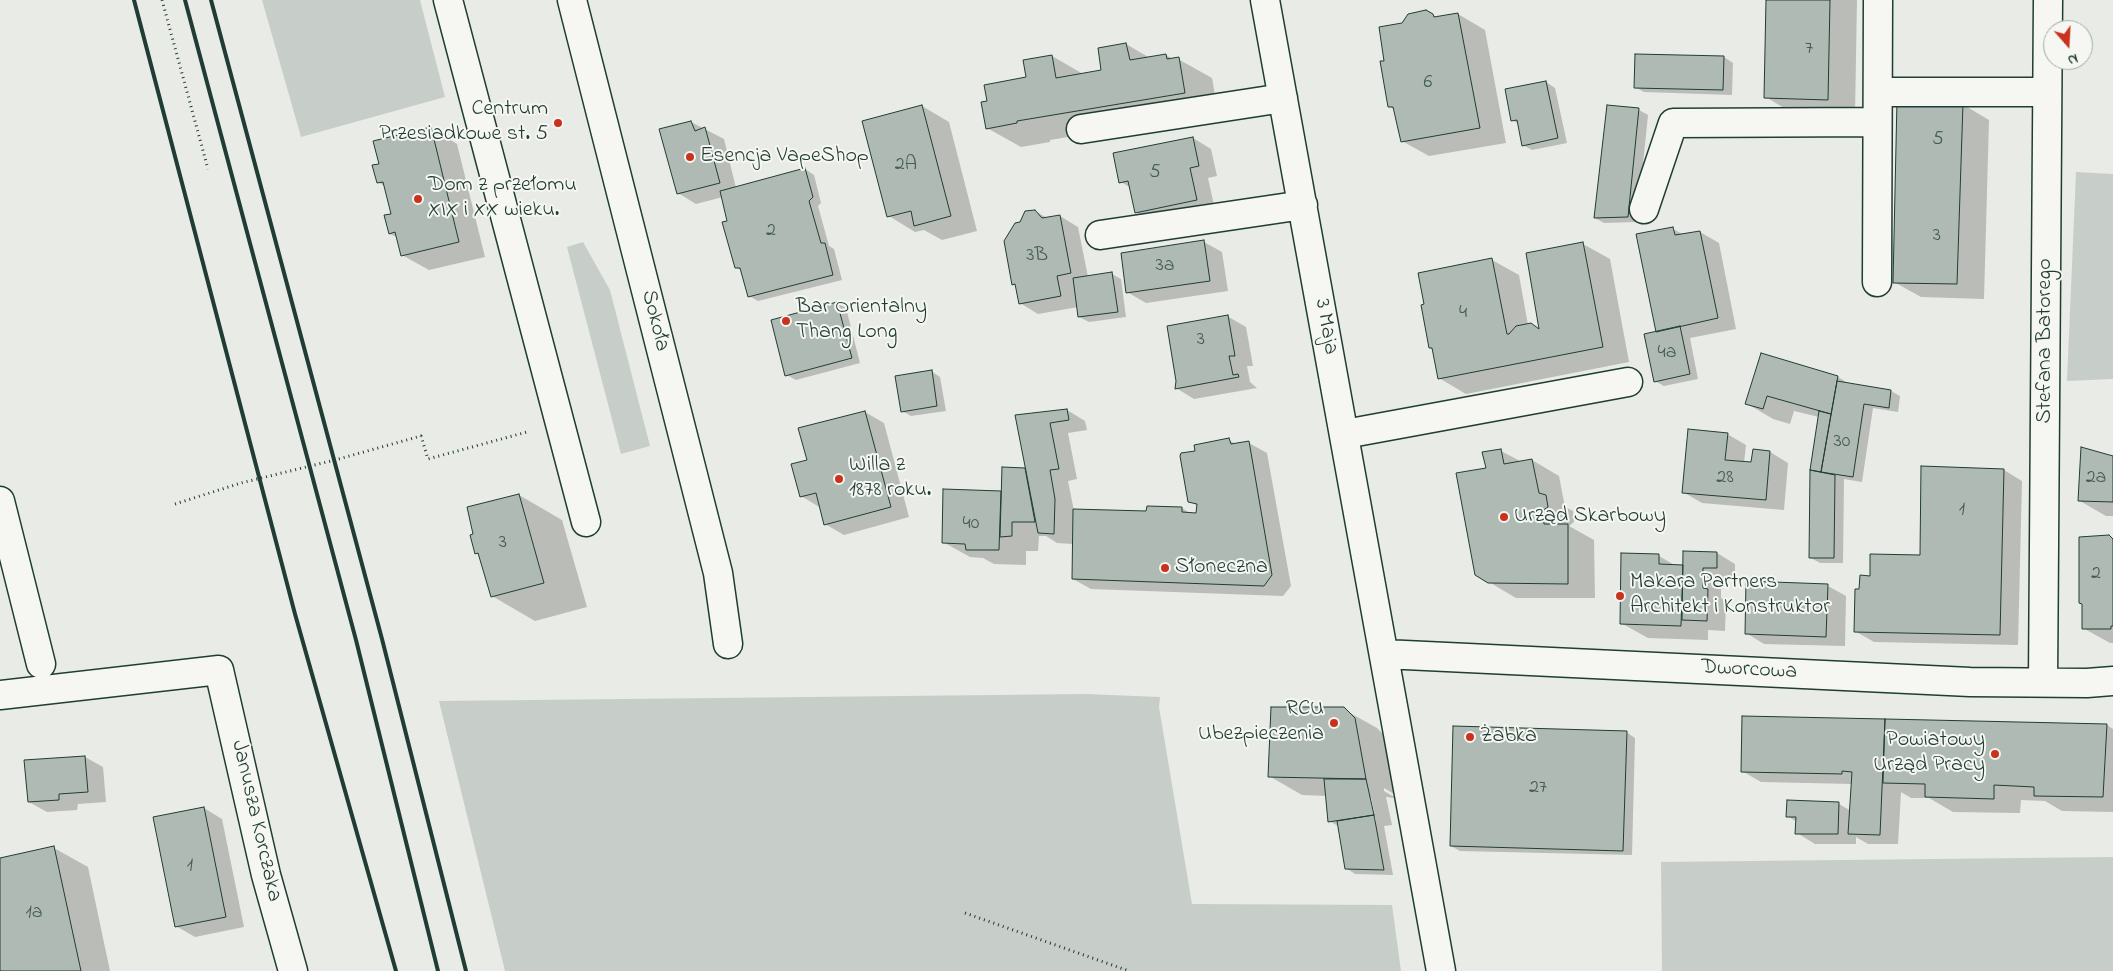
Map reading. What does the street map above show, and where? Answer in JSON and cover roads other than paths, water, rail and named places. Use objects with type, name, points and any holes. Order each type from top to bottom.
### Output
[{"type":"street","points":[[448,0],[586,522]]},
{"type":"street","name":"Sokoła","points":[[572,0],[718,573],[728,644]]},
{"type":"street","name":"3 Maja","points":[[1265,0],[1441,971]]},
{"type":"street","points":[[1877,282],[1878,0]]},
{"type":"street","name":"Stefana Batorego","points":[[2043,682],[2048,0]]},
{"type":"street","points":[[1878,92],[2047,92]]},
{"type":"street","points":[[1080,129],[1283,98]]},
{"type":"street","points":[[1644,209],[1672,123],[1877,122]]},
{"type":"street","points":[[1100,235],[1303,205]]},
{"type":"street","points":[[1344,434],[1628,382]]},
{"type":"street","points":[[0,501],[41,664]]},
{"type":"street","name":"Dworcowa","points":[[1384,654],[1970,682],[2113,681]]},
{"type":"street","name":"Janusza Korczaka","points":[[0,695],[219,670],[266,875],[293,971]]},
{"type":"railway","points":[[134,0],[295,614],[396,971]]},
{"type":"railway","points":[[185,0],[356,640],[438,971]]},
{"type":"railway","points":[[211,0],[382,639],[466,971]]},
{"type":"place","name":"Centrum Przesiadkowe st. 5","points":[[558,123]]},
{"type":"place","name":"Esencja VapeShop","points":[[690,157]]},
{"type":"place","name":"Dom z przełomu XIX i XX wieku.","points":[[418,199]]},
{"type":"place","name":"Bar Orientalny Thang Long","points":[[786,321]]},
{"type":"place","name":"Willa z 1878 roku.","points":[[839,479]]},
{"type":"place","name":"Urząd Skarbowy","points":[[1504,517]]},
{"type":"place","name":"Słoneczna","points":[[1165,568]]},
{"type":"place","name":"Makara Partners Architekt i Konstruktor","points":[[1620,596]]},
{"type":"place","name":"RCU Ubezpieczenia","points":[[1334,723]]},
{"type":"place","name":"Żabka","points":[[1470,737]]},
{"type":"place","name":"Powiatowy Urząd Pracy","points":[[1995,754]]}]
